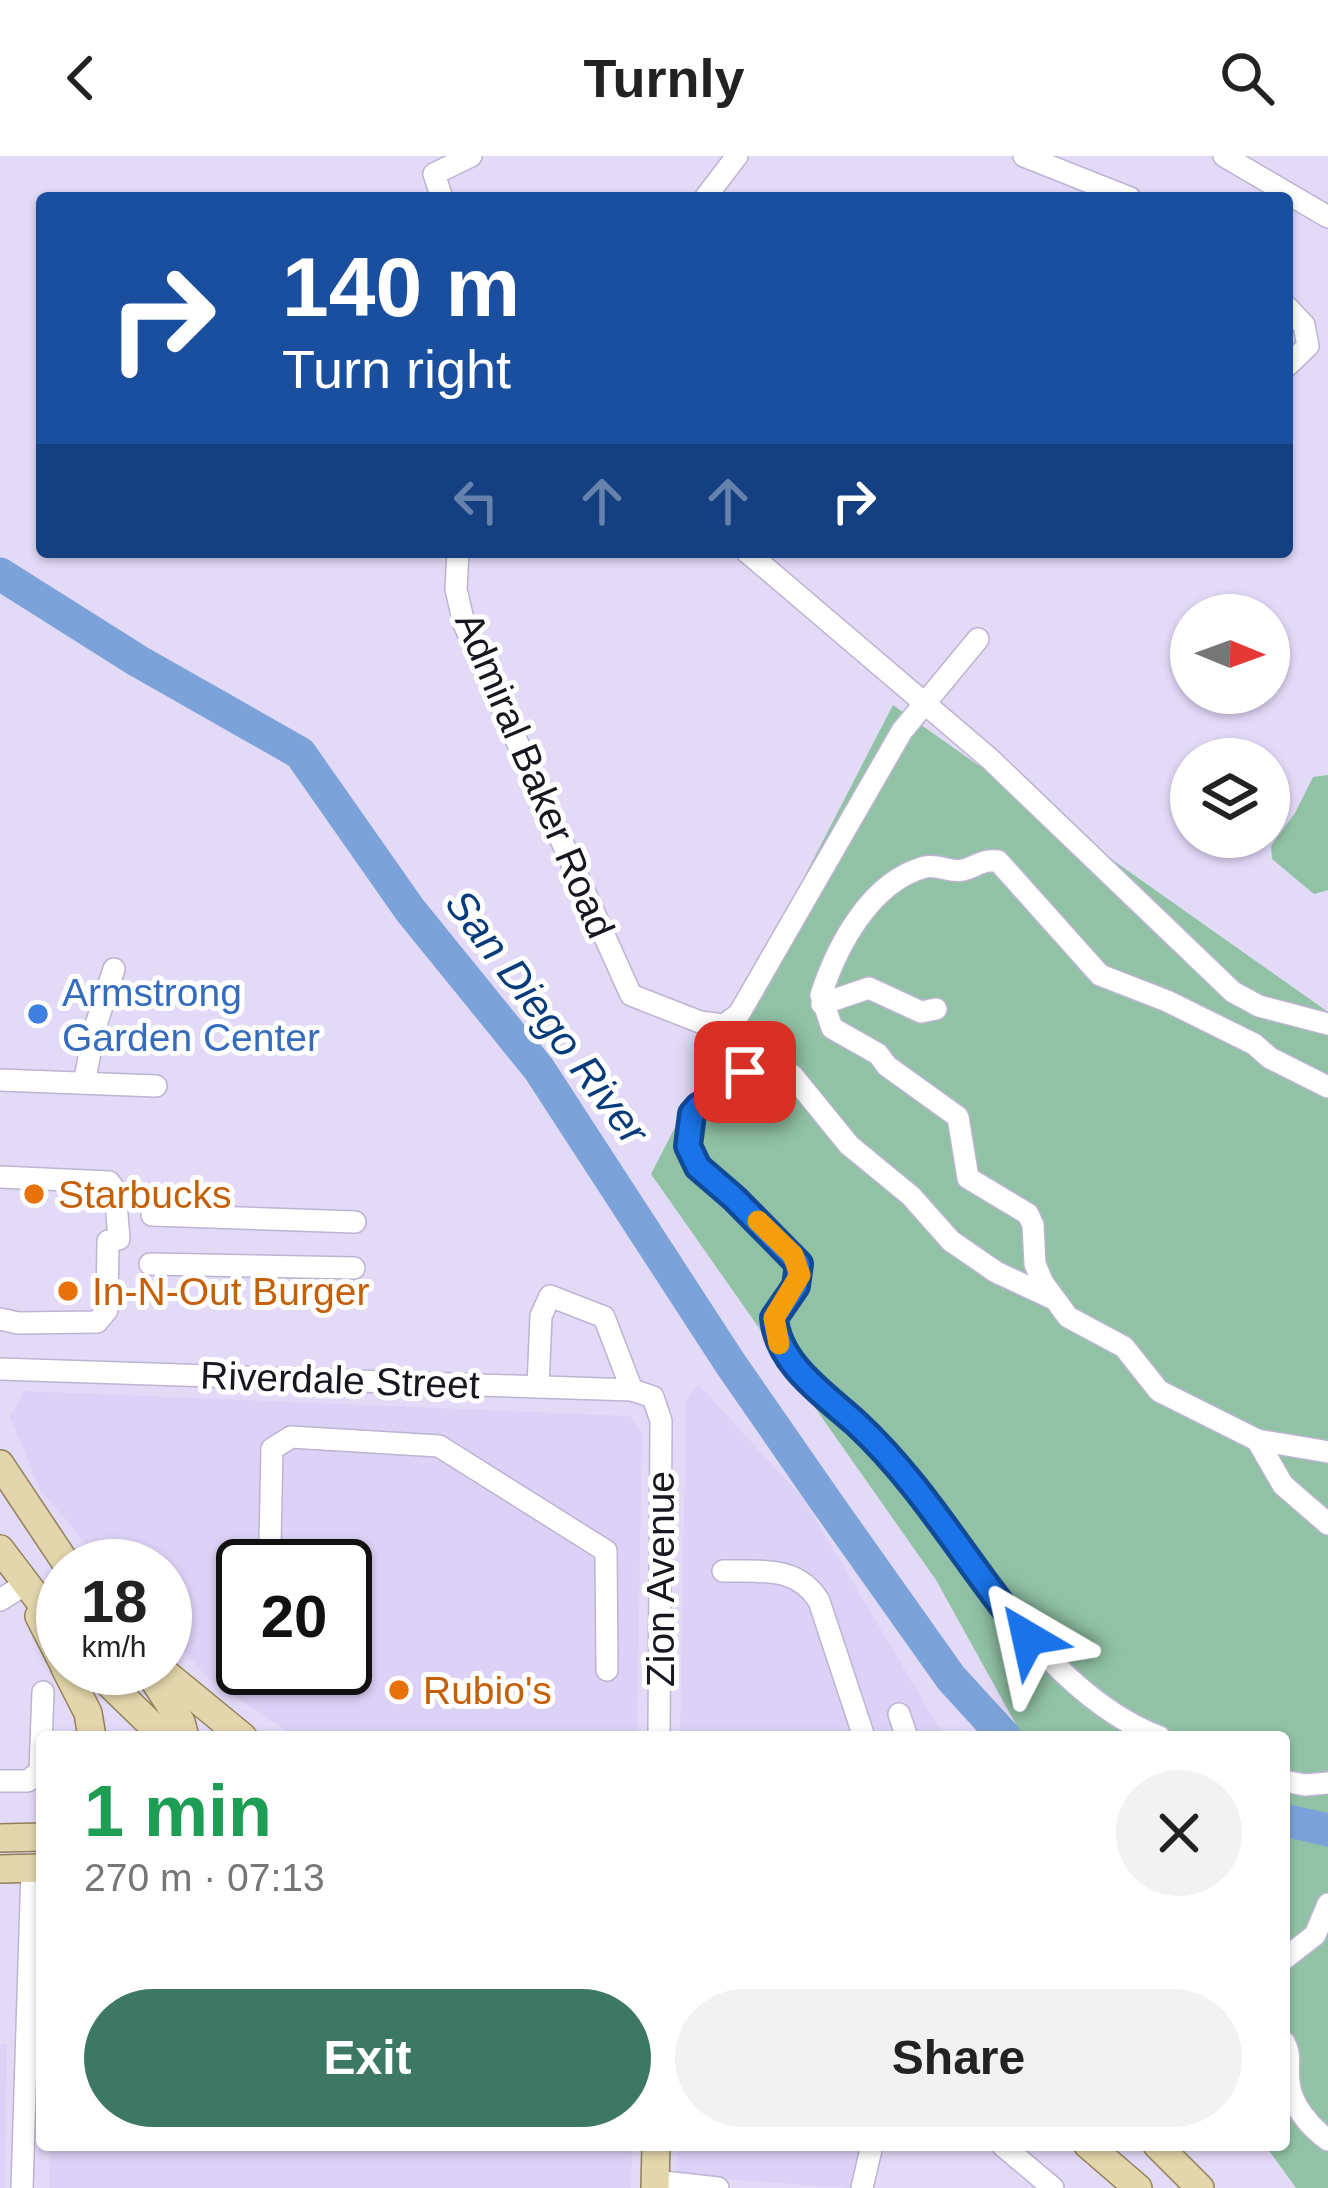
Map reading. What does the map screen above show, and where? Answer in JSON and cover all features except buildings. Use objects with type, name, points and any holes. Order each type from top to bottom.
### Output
[{"type":"main road","points":[[0,1464],[50,1539]]},
{"type":"main road","points":[[2,1554],[36,1599]]},
{"type":"main road","points":[[24,1585],[36,1609]]},
{"type":"main road","points":[[79,1695],[91,1731]]},
{"type":"main road","points":[[121,1695],[158,1731]]},
{"type":"main road","points":[[163,1695],[183,1731]]},
{"type":"main road","points":[[192,1695],[236,1731]]},
{"type":"main road","points":[[0,1838],[36,1834]]},
{"type":"main road","points":[[0,1869],[36,1868]]},
{"type":"main road","points":[[655,2185],[656,2151]]},
{"type":"main road","points":[[1095,2151],[1138,2188]]},
{"type":"main road","points":[[1162,2151],[1200,2188]]},
{"type":"street","points":[[440,192],[434,174],[471,156]]},
{"type":"street","points":[[710,192],[737,156]]},
{"type":"street","points":[[1024,156],[1115,192]]},
{"type":"street","points":[[1224,156],[1285,192]]},
{"type":"street","points":[[1293,196],[1328,217]]},
{"type":"street","points":[[1293,314],[1304,325],[1308,346],[1293,360]]},
{"type":"street","name":"Admiral Baker Road","points":[[458,558],[456,589],[464,624],[631,995],[700,1022],[724,1025],[739,1014],[890,752],[924,704]]},
{"type":"street","points":[[754,558],[990,759],[1232,992],[1259,1006],[1328,1024]]},
{"type":"street","points":[[924,704],[979,639]]},
{"type":"street","points":[[1328,1087],[1167,1001],[1100,975],[998,862],[985,860],[957,870],[931,866],[895,883],[841,941],[820,995],[832,1028],[878,1054],[887,1066],[958,1117],[968,1178],[1028,1214],[1034,1225],[1035,1264],[1068,1317],[1124,1347],[1172,1401],[1256,1440],[1328,1452]]},
{"type":"street","points":[[84,1083],[114,969]]},
{"type":"street","points":[[822,1004],[869,988],[921,1012],[936,1009]]},
{"type":"street","points":[[1055,1299],[996,1272],[951,1241],[911,1196],[850,1145],[791,1075],[759,1069],[745,1072],[718,1099],[692,1114],[688,1146],[698,1167],[799,1264],[796,1286],[774,1318],[784,1353],[824,1398],[874,1440],[932,1508],[1028,1638],[1101,1705],[1144,1731]]},
{"type":"street","points":[[0,1080],[156,1086]]},
{"type":"street","points":[[0,1178],[109,1182],[115,1190],[106,1310],[98,1322],[18,1324],[0,1319]]},
{"type":"street","points":[[152,1215],[356,1222]]},
{"type":"street","points":[[150,1264],[354,1268]]},
{"type":"street","points":[[538,1387],[541,1316],[550,1297],[604,1317],[632,1390]]},
{"type":"street","name":"Riverdale Street","points":[[0,1369],[632,1390]]},
{"type":"street","name":"Zion Avenue","points":[[632,1390],[653,1397],[661,1421],[659,1731]]},
{"type":"street","points":[[270,1539],[272,1449],[291,1437],[439,1446],[606,1551],[607,1670]]},
{"type":"street","points":[[1256,1440],[1283,1485],[1328,1524]]},
{"type":"street","points":[[723,1571],[791,1573],[809,1586],[819,1601],[862,1731]]},
{"type":"street","points":[[0,1600],[24,1585]]},
{"type":"street","points":[[42,1731],[43,1695]]},
{"type":"street","points":[[899,1714],[905,1731]]},
{"type":"street","points":[[0,1781],[28,1781],[36,1775]]},
{"type":"street","points":[[1290,1781],[1328,1783]]},
{"type":"street","points":[[22,2188],[36,1889]]},
{"type":"street","points":[[1290,1954],[1315,1935],[1328,1904]]},
{"type":"street","points":[[1290,2057],[1292,2096],[1328,2140]]},
{"type":"street","points":[[862,2188],[871,2151]]},
{"type":"street","points":[[1009,2151],[1053,2188]]},
{"type":"street","points":[[655,2185],[718,2188]]},
{"type":"shaded area","points":[[698,1384],[802,1497],[941,1731],[680,1731],[686,1401]]},
{"type":"shaded area","points":[[24,1391],[630,1416],[642,1434],[637,1731],[287,1731],[232,1695],[372,1695],[372,1539],[216,1539],[216,1684],[192,1661],[192,1539],[82,1539],[40,1490],[10,1417]]},
{"type":"shaded area","points":[[0,2044],[7,2044],[5,2188],[0,2188]]},
{"type":"shaded area","points":[[50,2151],[632,2151],[631,2188],[49,2188]]},
{"type":"shaded area","points":[[677,2151],[860,2151],[851,2188],[676,2176]]},
{"type":"green space","points":[[893,705],[1328,1012],[1328,2188],[1296,2188],[1269,2151],[1290,2151],[1290,1731],[1020,1731],[936,1580],[651,1174]]},
{"type":"green space","points":[[1328,775],[1328,890],[1314,894],[1272,858],[1290,858],[1290,820],[1313,777]]},
{"type":"waterway","name":"San Diego River","points":[[0,574],[138,661],[300,753],[410,910],[539,1069],[827,1503],[951,1678],[1000,1731]]},
{"type":"waterway","name":"San Diego River","points":[[1290,1821],[1328,1830]]},
{"type":"slow traffic","points":[[758,1221],[799,1264],[796,1286],[774,1318],[779,1344]]},
{"type":"place","name":"Armstrong Garden Center","points":[[38,1014]]},
{"type":"place","name":"Starbucks","points":[[34,1194]]},
{"type":"place","name":"In-N-Out Burger","points":[[68,1291]]},
{"type":"place","name":"Rubio's","points":[[399,1690]]},
{"type":"route","points":[[745,1072],[718,1099],[692,1114],[688,1146],[698,1167],[799,1264],[796,1286],[774,1318],[777,1340],[824,1398],[874,1440],[932,1508],[1028,1638]]}]
